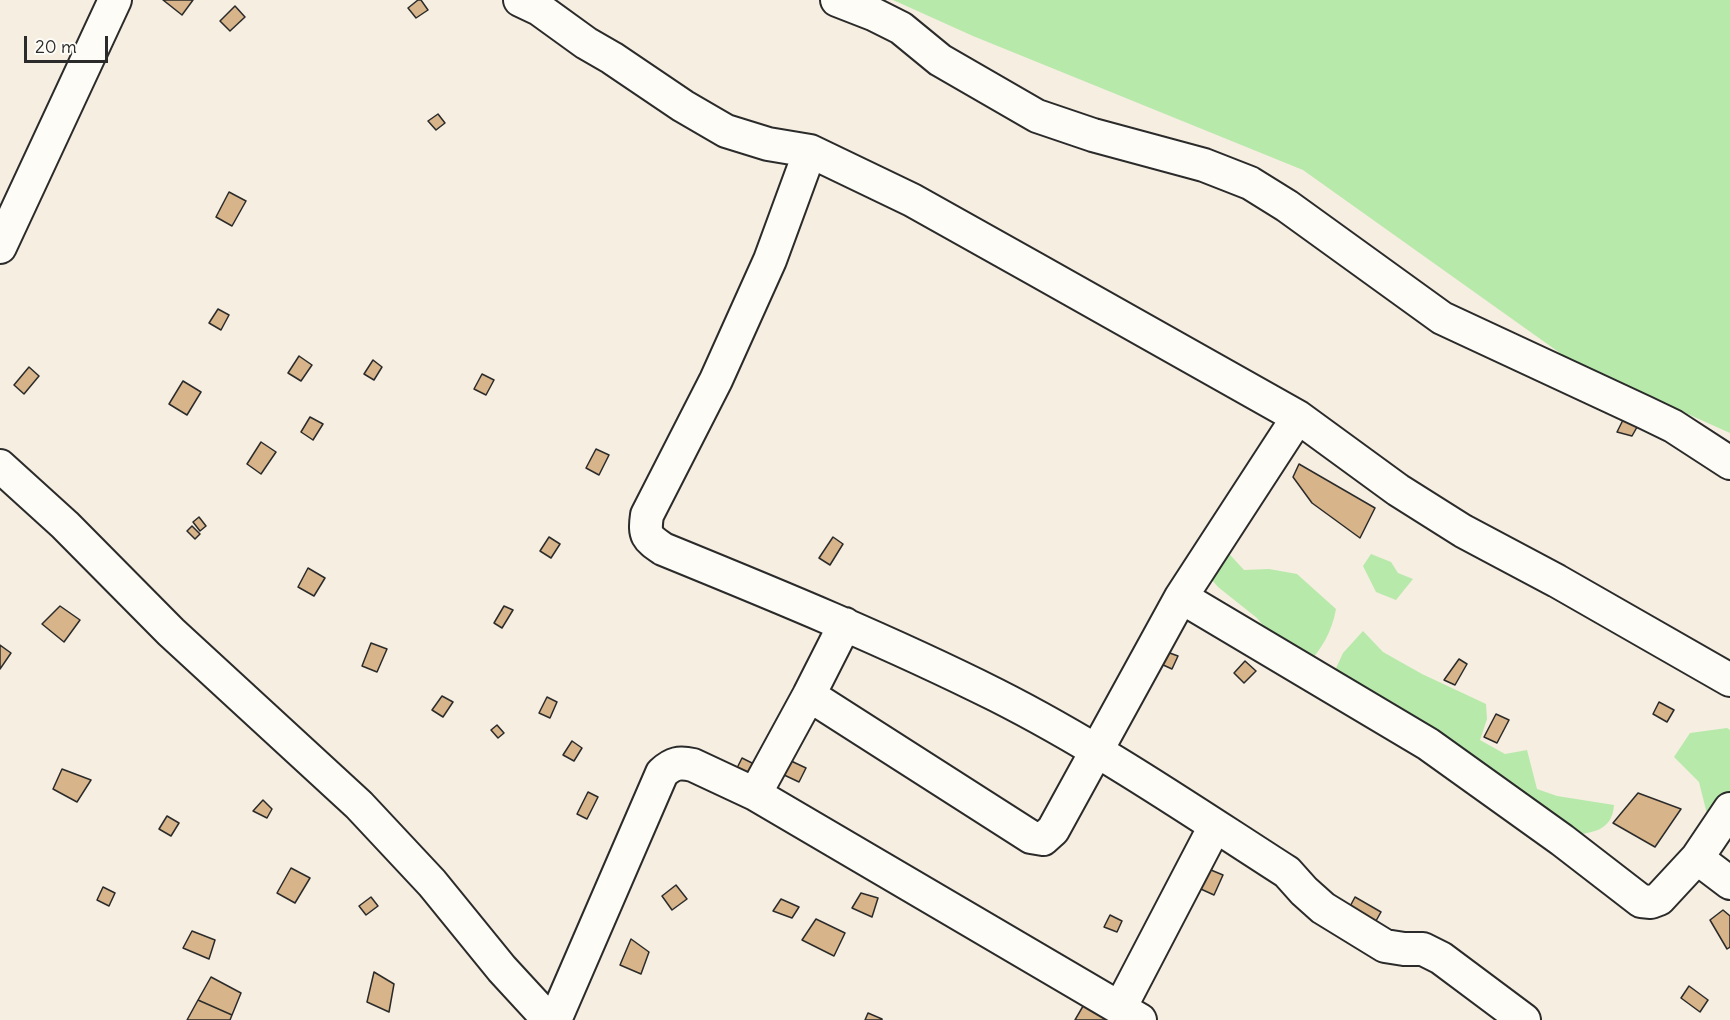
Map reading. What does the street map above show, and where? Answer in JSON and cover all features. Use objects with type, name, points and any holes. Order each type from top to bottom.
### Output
[{"type":"street","points":[[0,247],[115,0]]},
{"type":"street","points":[[520,0],[539,9],[586,43],[726,131],[768,144],[810,151],[912,200],[1298,417],[1398,490],[1463,531],[1557,581],[1730,680]]},
{"type":"street","points":[[837,0],[901,28],[940,60],[1037,116],[1093,135],[1204,165],[1250,183],[1287,206],[1442,318],[1663,422],[1730,463]]},
{"type":"street","points":[[810,151],[770,260],[716,380],[647,515],[645,529],[649,539],[663,549],[845,624],[998,696],[1096,751],[1287,872],[1323,908],[1385,946],[1423,949],[1441,958],[1524,1020]]},
{"type":"street","points":[[809,695],[1037,840],[1043,839],[1053,830],[1181,597],[1298,417]]},
{"type":"street","points":[[0,466],[65,525],[171,632],[359,805],[432,883],[502,969],[549,1020]]},
{"type":"street","points":[[1181,597],[1428,744],[1562,840],[1641,901],[1651,902],[1659,899],[1697,858],[1730,809]]},
{"type":"street","points":[[755,794],[845,624]]},
{"type":"street","points":[[555,1020],[662,773],[672,764],[693,765],[755,794],[1130,1014],[1215,826]]},
{"type":"street","points":[[1697,858],[1730,883]]},
{"type":"green space","points":[[893,0],[1730,0],[1730,433],[1574,363],[1303,170],[973,36]]},
{"type":"green space","points":[[1221,545],[1244,570],[1269,569],[1297,574],[1336,609],[1325,640],[1306,666],[1286,653],[1257,618],[1218,587],[1205,572]]},
{"type":"green space","points":[[1371,554],[1391,562],[1398,573],[1413,579],[1396,600],[1376,592],[1363,566]]},
{"type":"green space","points":[[1363,631],[1383,652],[1422,674],[1486,704],[1487,719],[1480,740],[1505,754],[1527,750],[1537,789],[1557,796],[1614,805],[1609,821],[1605,826],[1593,832],[1570,836],[1439,744],[1432,727],[1414,723],[1332,677],[1343,653]]},
{"type":"green space","points":[[1727,728],[1730,730],[1730,800],[1708,818],[1699,782],[1674,757],[1690,733]]},
{"type":"building","points":[[163,0],[193,0],[182,15]]},
{"type":"building","points":[[421,0],[428,10],[416,18],[408,8]]},
{"type":"building","points":[[235,6],[245,17],[230,31],[220,21]]},
{"type":"building","points":[[438,114],[445,123],[436,130],[428,121]]},
{"type":"building","points":[[229,192],[246,201],[232,226],[216,217]]},
{"type":"building","points":[[218,309],[229,315],[221,330],[209,323]]},
{"type":"building","points":[[299,356],[312,365],[301,381],[288,373]]},
{"type":"building","points":[[373,360],[382,367],[374,380],[364,374]]},
{"type":"building","points":[[29,367],[39,376],[24,394],[14,385]]},
{"type":"building","points":[[482,374],[494,380],[486,395],[474,389]]},
{"type":"building","points":[[183,381],[201,392],[187,415],[169,404]]},
{"type":"building","points":[[310,417],[323,424],[313,440],[301,432]]},
{"type":"building","points":[[1624,418],[1641,420],[1632,436],[1617,432]]},
{"type":"building","points":[[261,442],[276,452],[261,474],[247,464]]},
{"type":"building","points":[[596,449],[609,455],[599,475],[586,468]]},
{"type":"building","points":[[1299,464],[1375,508],[1360,538],[1312,503],[1293,477]]},
{"type":"building","points":[[199,517],[206,526],[200,531],[193,522]]},
{"type":"building","points":[[192,526],[200,534],[195,539],[187,531]]},
{"type":"building","points":[[549,537],[560,544],[551,558],[540,551]]},
{"type":"building","points":[[833,537],[843,544],[830,565],[819,558]]},
{"type":"building","points":[[308,568],[325,578],[314,596],[298,587]]},
{"type":"building","points":[[60,606],[80,620],[64,642],[42,624]]},
{"type":"building","points":[[504,606],[513,610],[502,628],[494,623]]},
{"type":"building","points":[[371,643],[387,649],[377,672],[362,666]]},
{"type":"building","points":[[0,645],[11,653],[0,669]]},
{"type":"building","points":[[1167,652],[1178,656],[1172,669],[1161,664]]},
{"type":"building","points":[[1459,659],[1467,664],[1455,685],[1444,680]]},
{"type":"building","points":[[1245,661],[1256,671],[1244,683],[1234,673]]},
{"type":"building","points":[[442,696],[453,702],[443,717],[432,710]]},
{"type":"building","points":[[547,697],[557,702],[550,718],[539,713]]},
{"type":"building","points":[[1659,702],[1674,710],[1667,722],[1653,714]]},
{"type":"building","points":[[1496,714],[1509,720],[1497,743],[1484,737]]},
{"type":"building","points":[[497,725],[504,733],[498,738],[491,730]]},
{"type":"building","points":[[572,741],[582,748],[574,761],[563,755]]},
{"type":"building","points":[[742,758],[756,765],[750,777],[736,770]]},
{"type":"building","points":[[789,760],[806,768],[799,782],[782,774]]},
{"type":"building","points":[[62,769],[91,780],[77,802],[53,789]]},
{"type":"building","points":[[588,792],[598,797],[587,819],[577,814]]},
{"type":"building","points":[[1638,793],[1681,809],[1655,847],[1613,823]]},
{"type":"building","points":[[263,800],[272,809],[267,818],[253,811]]},
{"type":"building","points":[[167,816],[179,823],[171,836],[159,829]]},
{"type":"building","points":[[1206,855],[1216,859],[1211,870],[1223,875],[1214,895],[1192,885]]},
{"type":"building","points":[[291,868],[310,878],[295,903],[277,893]]},
{"type":"building","points":[[676,885],[687,899],[672,910],[662,896]]},
{"type":"building","points":[[103,887],[115,893],[109,906],[97,900]]},
{"type":"building","points":[[861,893],[878,898],[872,917],[852,908]]},
{"type":"building","points":[[371,897],[378,906],[366,915],[359,906]]},
{"type":"building","points":[[1355,897],[1381,912],[1372,928],[1346,914]]},
{"type":"building","points":[[781,899],[799,907],[792,918],[773,911]]},
{"type":"building","points":[[1723,910],[1730,916],[1730,947],[1727,949],[1710,920]]},
{"type":"building","points":[[1110,915],[1122,921],[1117,932],[1104,927]]},
{"type":"building","points":[[816,919],[845,933],[834,956],[802,940]]},
{"type":"building","points":[[192,931],[215,940],[209,959],[183,948]]},
{"type":"building","points":[[631,939],[649,952],[641,974],[620,965]]},
{"type":"building","points":[[374,972],[394,984],[389,1012],[367,1002]]},
{"type":"building","points":[[211,977],[241,993],[232,1015],[198,1000]]},
{"type":"building","points":[[1689,986],[1708,1000],[1700,1012],[1681,998]]},
{"type":"building","points":[[198,1000],[232,1015],[230,1020],[187,1020]]},
{"type":"building","points":[[1086,1001],[1112,1020],[1075,1020]]},
{"type":"building","points":[[868,1013],[882,1019],[882,1020],[865,1020]]}]
